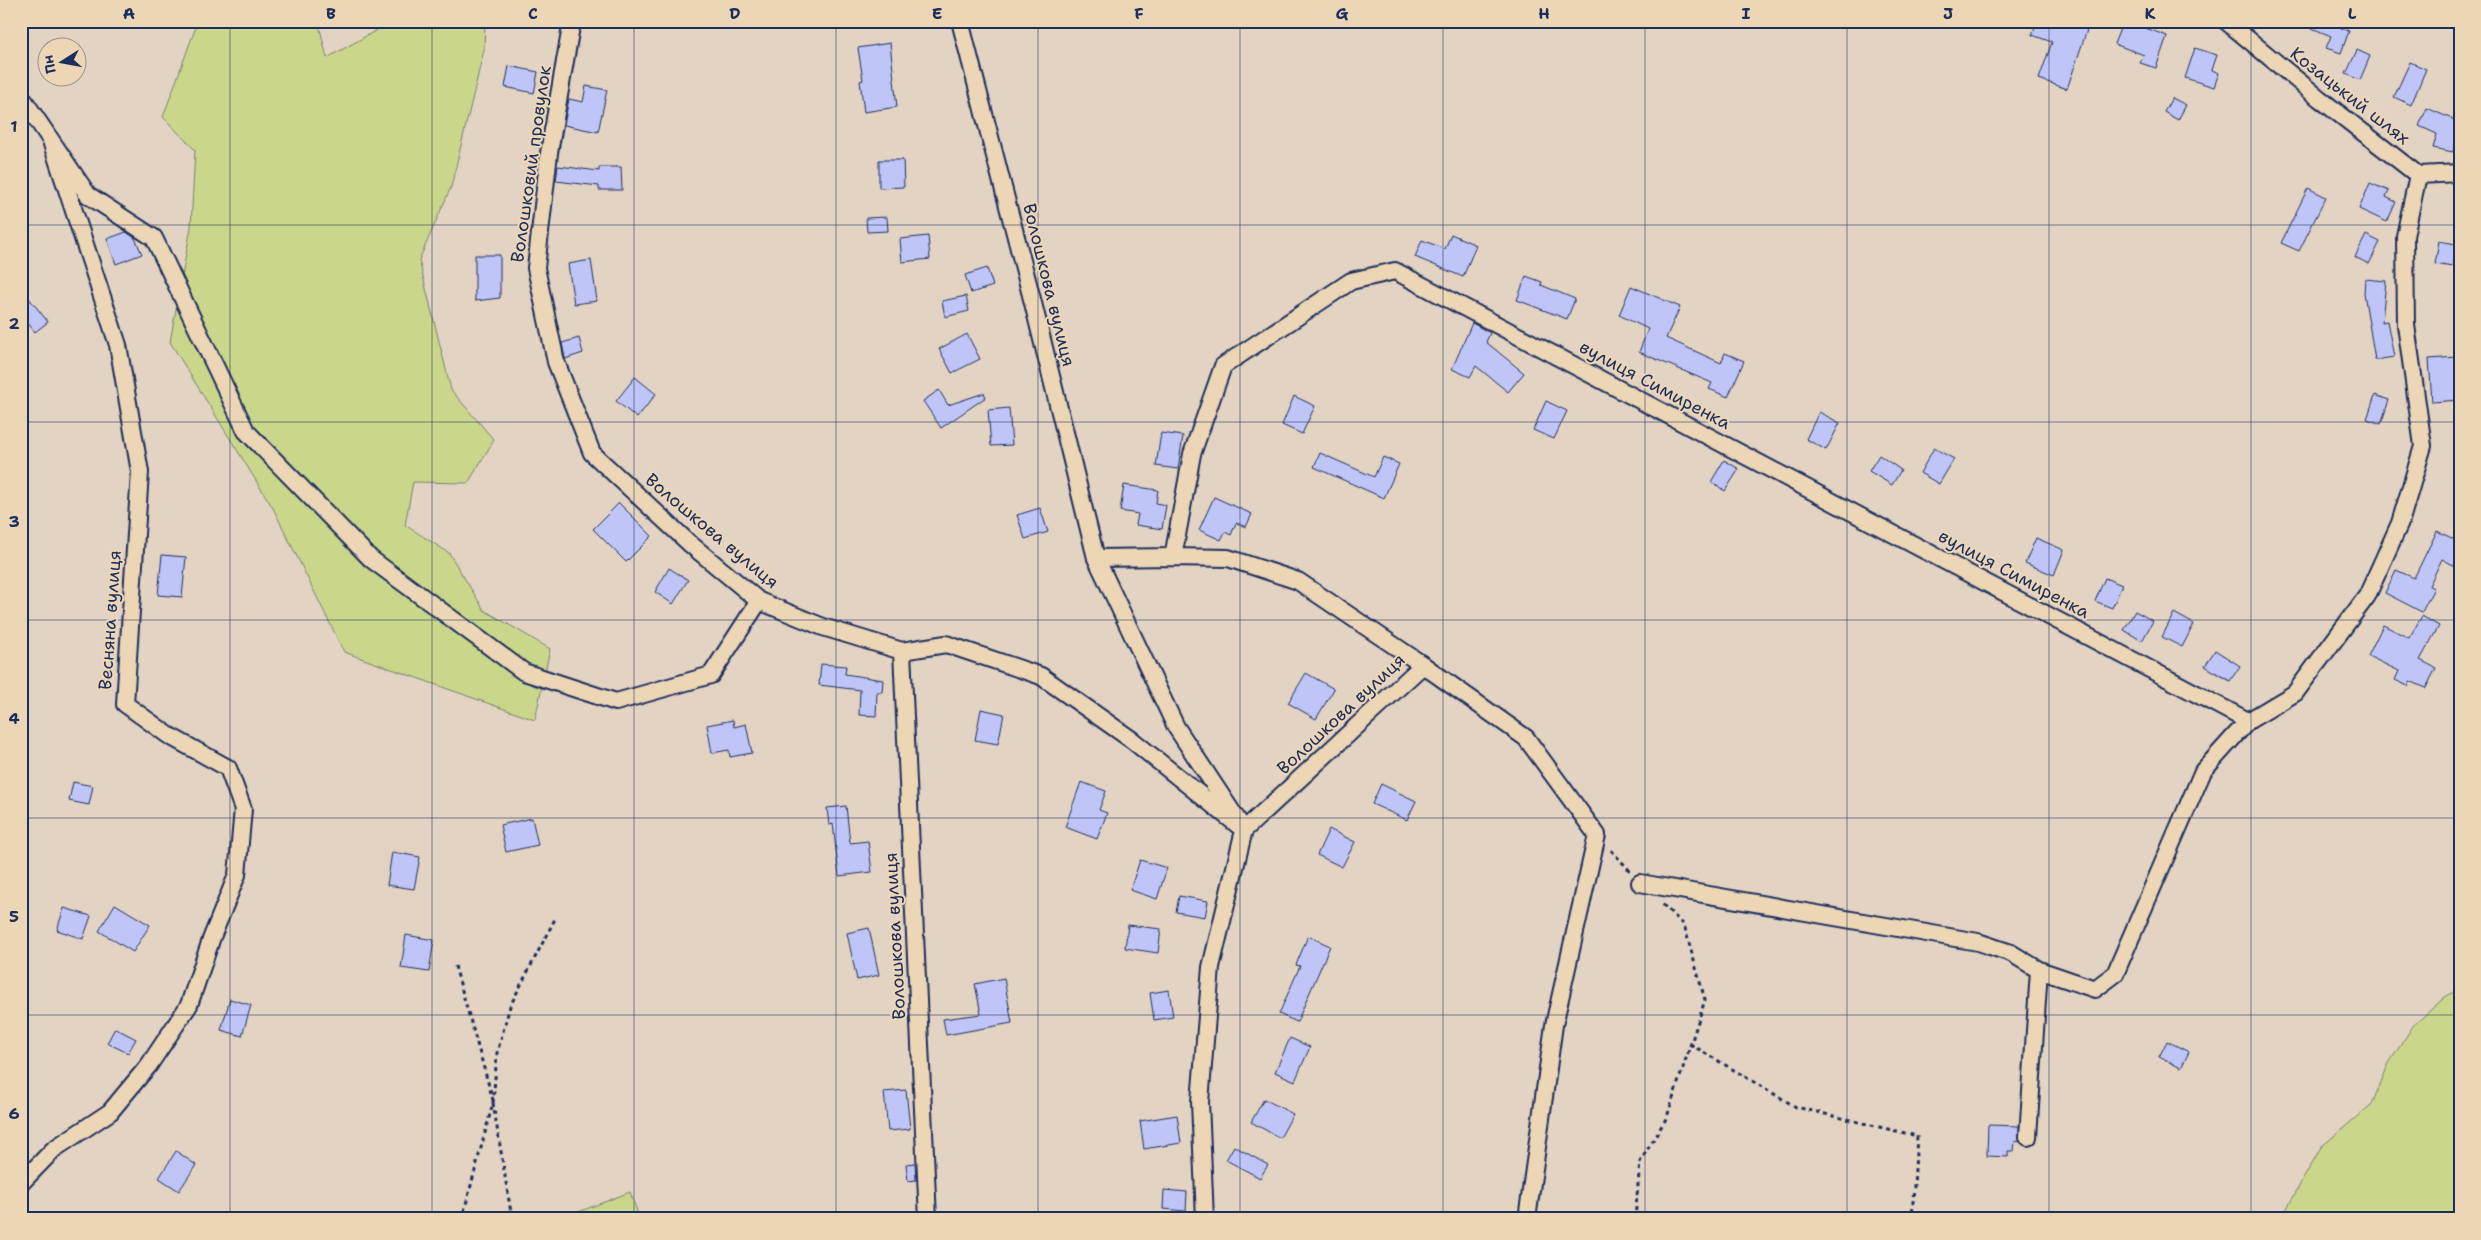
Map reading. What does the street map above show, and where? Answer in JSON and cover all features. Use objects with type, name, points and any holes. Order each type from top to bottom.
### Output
[{"type":"street","name":"Волошковий провулок","points":[[572,21],[549,153],[536,268],[556,362],[592,453]]},
{"type":"street","name":"Волошкова вулиця","points":[[960,21],[1032,299],[1096,558],[1176,727],[1244,830]]},
{"type":"street","name":"Козацький шлях","points":[[2226,21],[2320,99],[2418,175]]},
{"type":"street","name":"Весняна вулиця","points":[[21,96],[88,196],[154,238],[246,431],[371,559],[524,672],[616,702],[711,675],[759,601]]},
{"type":"street","name":"Весняна вулиця","points":[[21,1183],[54,1149],[110,1112],[149,1065],[189,1005],[212,937],[237,875],[243,809],[228,768],[168,735],[125,704],[140,472],[118,345],[52,144]]},
{"type":"street","points":[[1640,883],[1978,942],[2011,953],[2039,970],[2095,989],[2115,974],[2203,771],[2248,721],[2295,693],[2366,596],[2400,523],[2423,446],[2406,325],[2405,236],[2418,175],[2460,173]]},
{"type":"street","name":"вулиця Симиренка","points":[[1173,556],[1192,454],[1224,366],[1351,281],[1395,270],[2248,721]]},
{"type":"street","name":"Волошкова вулиця","points":[[592,453],[688,542],[759,601],[823,628],[902,651],[946,644],[1041,676],[1132,740],[1244,830]]},
{"type":"street","name":"Волошкова вулиця","points":[[1096,558],[1173,556],[1228,558],[1298,580],[1423,665],[1244,830]]},
{"type":"street","name":"Волошкова вулиця","points":[[902,651],[928,1219]]},
{"type":"street","points":[[1423,665],[1526,738],[1597,835],[1554,1025],[1527,1219]]},
{"type":"street","points":[[1205,1219],[1200,1102],[1211,967],[1244,830]]},
{"type":"street","points":[[2028,1138],[2039,970]]},
{"type":"path","points":[[1597,835],[1640,883],[1684,925],[1705,1000],[1667,1117],[1640,1162],[1635,1219]]},
{"type":"path","points":[[462,1219],[493,1103],[497,1053],[510,1006],[556,917]]},
{"type":"path","points":[[455,966],[493,1103],[512,1219]]},
{"type":"path","points":[[1690,1044],[1796,1107],[1917,1136],[1912,1219]]},
{"type":"green space","points":[[198,21],[318,21],[327,58],[393,21],[485,21],[484,50],[451,187],[419,260],[451,390],[494,440],[468,483],[413,482],[405,525],[449,553],[484,610],[550,649],[535,720],[344,652],[273,508],[170,342],[191,227],[195,150],[163,117]]},
{"type":"green space","points":[[2460,989],[2460,1219],[2281,1219],[2321,1147],[2372,1104],[2389,1063],[2413,1026],[2445,997]]},
{"type":"green space","points":[[630,1192],[640,1219],[560,1219]]},
{"type":"building","points":[[2037,21],[2090,21],[2067,89],[2039,79],[2052,42],[2032,35]]},
{"type":"building","points":[[2123,21],[2142,21],[2140,26],[2167,36],[2156,68],[2140,63],[2144,55],[2114,44]]},
{"type":"building","points":[[2295,21],[2343,21],[2341,28],[2349,31],[2341,53],[2326,48],[2331,36]]},
{"type":"building","points":[[890,43],[897,107],[864,112],[860,81],[863,80],[858,48]]},
{"type":"building","points":[[2195,48],[2217,55],[2212,70],[2219,73],[2214,87],[2185,78]]},
{"type":"building","points":[[2357,50],[2370,56],[2360,80],[2346,74]]},
{"type":"building","points":[[2410,62],[2426,69],[2411,105],[2394,97]]},
{"type":"building","points":[[509,66],[538,72],[534,93],[505,87]]},
{"type":"building","points":[[586,86],[607,90],[598,132],[564,125],[569,99],[583,102]]},
{"type":"building","points":[[2172,98],[2186,105],[2178,120],[2164,112]]},
{"type":"building","points":[[2427,108],[2459,122],[2453,152],[2433,148],[2437,134],[2419,126]]},
{"type":"building","points":[[879,160],[903,160],[904,187],[879,188]]},
{"type":"building","points":[[558,166],[599,171],[599,167],[621,167],[622,190],[599,190],[599,186],[556,181]]},
{"type":"building","points":[[2370,183],[2389,191],[2386,197],[2396,202],[2387,222],[2359,209]]},
{"type":"building","points":[[2308,188],[2326,197],[2299,251],[2281,243]]},
{"type":"building","points":[[887,217],[888,231],[867,232],[866,218]]},
{"type":"building","points":[[126,232],[135,238],[142,254],[116,264],[107,239]]},
{"type":"building","points":[[1451,234],[1476,245],[1463,277],[1415,257],[1422,240],[1445,249]]},
{"type":"building","points":[[2366,235],[2380,242],[2369,264],[2355,257]]},
{"type":"building","points":[[928,236],[930,259],[902,262],[900,239]]},
{"type":"building","points":[[2439,241],[2456,244],[2452,267],[2435,264]]},
{"type":"building","points":[[475,255],[500,255],[500,298],[475,301]]},
{"type":"building","points":[[591,260],[597,301],[574,304],[568,264]]},
{"type":"building","points":[[987,268],[993,286],[971,293],[965,275]]},
{"type":"building","points":[[1526,276],[1542,282],[1541,285],[1575,299],[1567,319],[1517,300]]},
{"type":"building","points":[[2365,279],[2386,281],[2382,322],[2387,321],[2394,357],[2375,360],[2364,293]]},
{"type":"building","points":[[1631,286],[1680,307],[1666,338],[1721,363],[1725,353],[1744,361],[1728,397],[1709,389],[1712,383],[1639,352],[1648,329],[1619,315]]},
{"type":"building","points":[[21,288],[48,322],[35,332],[21,315]]},
{"type":"building","points":[[966,296],[969,311],[945,317],[942,301]]},
{"type":"building","points":[[1472,323],[1490,333],[1486,342],[1524,373],[1508,392],[1476,366],[1470,377],[1452,369]]},
{"type":"building","points":[[967,334],[980,359],[952,373],[939,349]]},
{"type":"building","points":[[579,338],[583,353],[565,359],[562,343]]},
{"type":"building","points":[[2457,357],[2460,400],[2432,402],[2429,359]]},
{"type":"building","points":[[635,377],[656,394],[637,418],[616,401]]},
{"type":"building","points":[[939,390],[948,405],[984,393],[986,397],[941,428],[923,401]]},
{"type":"building","points":[[2375,395],[2389,400],[2381,424],[2367,419]]},
{"type":"building","points":[[1294,396],[1315,406],[1302,434],[1282,425]]},
{"type":"building","points":[[1546,401],[1567,411],[1554,439],[1533,430]]},
{"type":"building","points":[[1009,408],[1012,445],[991,446],[988,410]]},
{"type":"building","points":[[1819,412],[1840,423],[1826,450],[1806,439]]},
{"type":"building","points":[[1161,433],[1183,436],[1178,469],[1156,466]]},
{"type":"building","points":[[1934,448],[1954,459],[1939,484],[1920,473]]},
{"type":"building","points":[[1320,453],[1374,477],[1383,457],[1399,464],[1384,498],[1314,467]]},
{"type":"building","points":[[1879,455],[1901,470],[1892,485],[1869,471]]},
{"type":"building","points":[[1724,460],[1739,469],[1725,491],[1711,482]]},
{"type":"building","points":[[1124,485],[1158,490],[1156,503],[1166,505],[1162,529],[1136,525],[1138,514],[1120,511]]},
{"type":"building","points":[[1214,497],[1252,514],[1246,527],[1236,523],[1231,535],[1225,532],[1221,540],[1199,530]]},
{"type":"building","points":[[619,503],[652,536],[626,562],[593,529]]},
{"type":"building","points":[[1040,508],[1048,532],[1025,539],[1017,515]]},
{"type":"building","points":[[2437,531],[2460,542],[2460,556],[2455,566],[2442,559],[2429,586],[2434,588],[2422,612],[2385,593],[2396,570],[2414,578]]},
{"type":"building","points":[[2036,538],[2064,550],[2054,575],[2025,563]]},
{"type":"building","points":[[162,555],[186,557],[182,597],[158,595]]},
{"type":"building","points":[[669,568],[688,580],[673,604],[655,592]]},
{"type":"building","points":[[2105,578],[2122,585],[2112,608],[2095,601]]},
{"type":"building","points":[[2135,611],[2153,621],[2142,641],[2124,630]]},
{"type":"building","points":[[2174,613],[2194,624],[2182,647],[2162,637]]},
{"type":"building","points":[[2422,616],[2439,626],[2420,660],[2436,668],[2426,688],[2410,681],[2408,686],[2395,680],[2399,671],[2368,656],[2383,625],[2409,638]]},
{"type":"building","points":[[2215,650],[2240,666],[2230,681],[2205,666]]},
{"type":"building","points":[[821,664],[846,666],[845,674],[883,680],[882,692],[877,692],[876,716],[859,715],[860,690],[819,685]]},
{"type":"building","points":[[1306,673],[1334,689],[1316,719],[1288,703]]},
{"type":"building","points":[[981,709],[1004,714],[998,744],[975,740]]},
{"type":"building","points":[[733,720],[734,727],[746,724],[752,753],[730,757],[729,750],[712,753],[707,725]]},
{"type":"building","points":[[73,782],[93,786],[89,805],[69,801]]},
{"type":"building","points":[[1081,782],[1106,791],[1099,810],[1107,813],[1097,839],[1065,827]]},
{"type":"building","points":[[1381,784],[1416,801],[1407,820],[1372,804]]},
{"type":"building","points":[[846,806],[850,843],[868,841],[872,872],[839,876],[833,824],[829,825],[827,808]]},
{"type":"building","points":[[532,818],[538,845],[506,852],[500,825]]},
{"type":"building","points":[[1329,829],[1355,842],[1342,867],[1317,855]]},
{"type":"building","points":[[392,852],[420,857],[414,889],[387,885]]},
{"type":"building","points":[[1140,860],[1167,868],[1157,899],[1130,890]]},
{"type":"building","points":[[1179,896],[1208,901],[1205,917],[1176,912]]},
{"type":"building","points":[[115,904],[150,925],[133,952],[99,931]]},
{"type":"building","points":[[64,908],[91,916],[83,939],[57,930]]},
{"type":"building","points":[[1128,925],[1161,929],[1158,953],[1125,948]]},
{"type":"building","points":[[869,928],[879,975],[857,980],[847,933]]},
{"type":"building","points":[[406,935],[434,940],[429,972],[401,968]]},
{"type":"building","points":[[1308,936],[1330,946],[1297,1022],[1279,1014],[1300,966],[1296,965]]},
{"type":"building","points":[[1004,978],[1012,1023],[946,1035],[943,1019],[981,1014],[975,984]]},
{"type":"building","points":[[1169,990],[1173,1017],[1154,1020],[1150,993]]},
{"type":"building","points":[[230,999],[251,1005],[242,1036],[221,1030]]},
{"type":"building","points":[[115,1028],[136,1039],[128,1053],[107,1043]]},
{"type":"building","points":[[1290,1038],[1310,1047],[1295,1081],[1275,1072]]},
{"type":"building","points":[[2167,1041],[2189,1052],[2181,1068],[2159,1057]]},
{"type":"building","points":[[906,1090],[910,1129],[888,1131],[884,1092]]},
{"type":"building","points":[[1264,1099],[1293,1114],[1280,1138],[1251,1122]]},
{"type":"building","points":[[1177,1115],[1181,1143],[1144,1149],[1140,1121]]},
{"type":"building","points":[[1988,1125],[2019,1126],[2019,1142],[2015,1141],[2014,1151],[2008,1151],[2008,1157],[1987,1156]]},
{"type":"building","points":[[1234,1146],[1268,1165],[1260,1178],[1226,1160]]},
{"type":"building","points":[[176,1151],[196,1165],[179,1191],[159,1178]]},
{"type":"building","points":[[915,1163],[916,1180],[908,1181],[906,1164]]},
{"type":"building","points":[[1164,1190],[1187,1192],[1186,1211],[1163,1209]]}]
